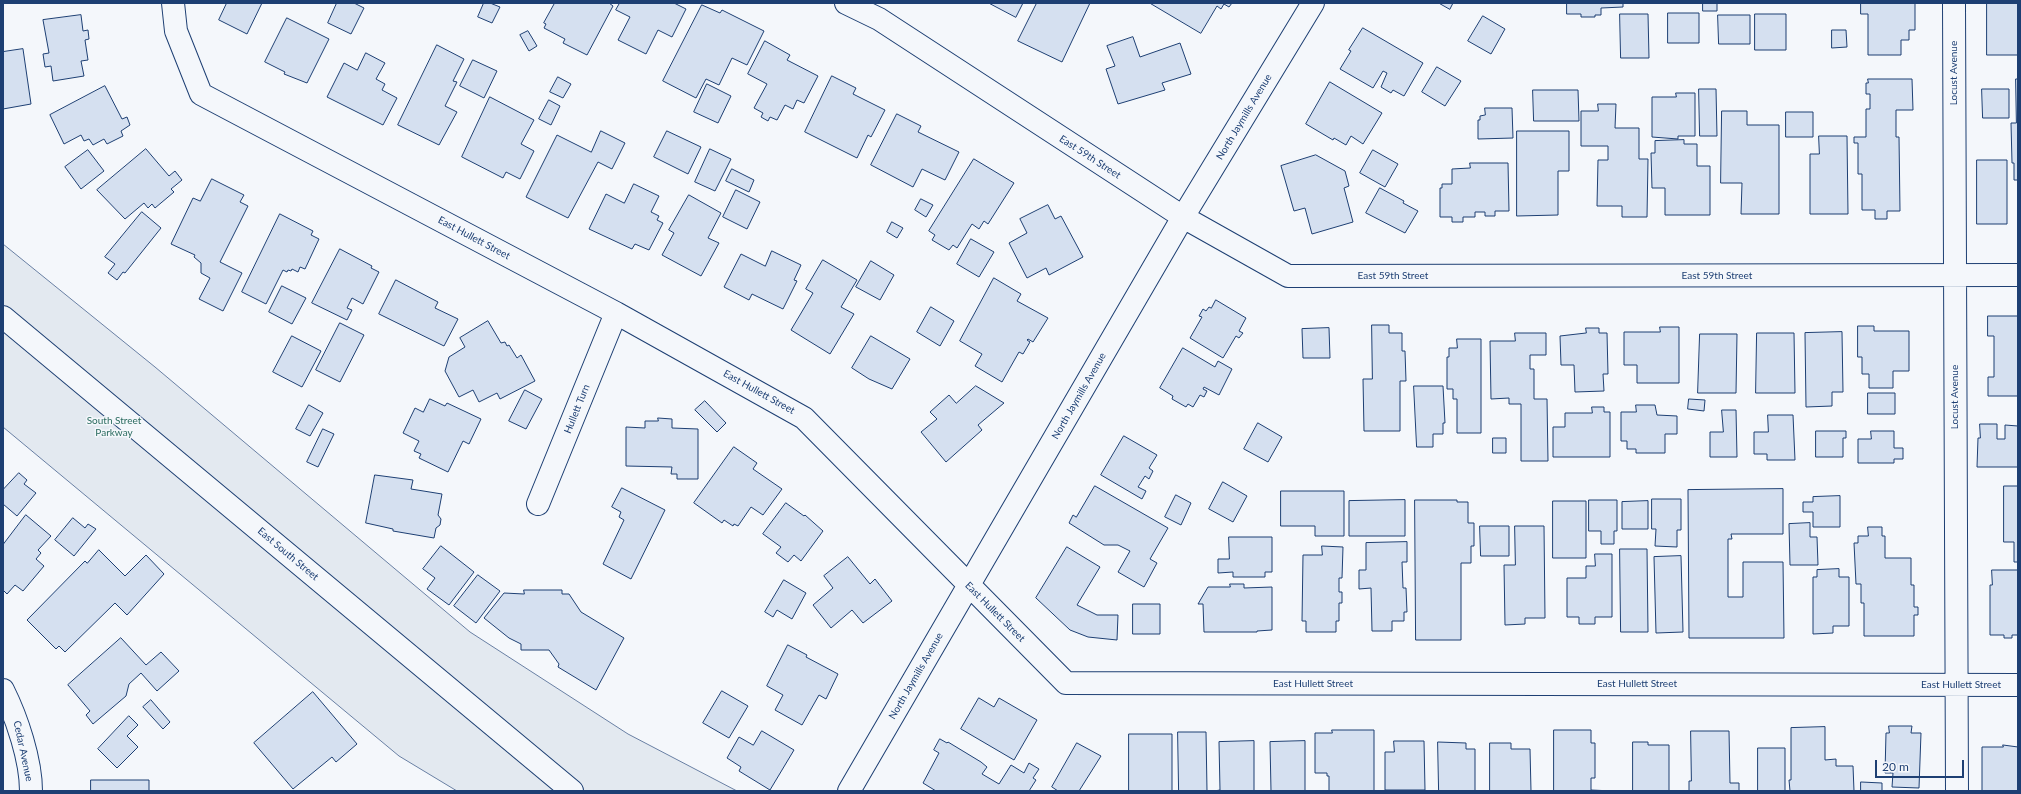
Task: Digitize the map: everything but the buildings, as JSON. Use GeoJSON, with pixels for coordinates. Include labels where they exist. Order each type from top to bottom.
{"type":"FeatureCollection","features":[{"type":"Feature","properties":{"kind":"street","name":"East Hullett Street"},"geometry":{"type":"LineString","coordinates":[[173,3],[176,31],[201,94],[616,313],[804,418],[968,586],[1066,683],[2018,685]]}},
{"type":"Feature","properties":{"kind":"street","name":"East 59th Street"},"geometry":{"type":"LineString","coordinates":[[846,3],[879,20],[1183,217],[1288,276],[2018,275]]}},
{"type":"Feature","properties":{"kind":"street","name":"North Jaymills Avenue"},"geometry":{"type":"LineString","coordinates":[[849,791],[1183,217],[1313,3]]}},
{"type":"Feature","properties":{"kind":"street","name":"Locust Avenue"},"geometry":{"type":"LineString","coordinates":[[1954,3],[1957,791]]}},
{"type":"Feature","properties":{"kind":"street","name":"Hullett Turn"},"geometry":{"type":"LineString","coordinates":[[538,504],[616,313]]}},
{"type":"Feature","properties":{"kind":"street","name":"East South Street"},"geometry":{"type":"LineString","coordinates":[[3,317],[572,791]]}},
{"type":"Feature","properties":{"kind":"street","name":"Cedar Avenue"},"geometry":{"type":"LineString","coordinates":[[3,690],[13,710],[24,746],[31,791]]}},
{"type":"Feature","properties":{"kind":"green space","name":"South Street Parkway"},"geometry":{"type":"Polygon","coordinates":[[[3,244],[155,367],[470,632],[628,734],[737,791],[457,791],[399,756],[3,427],[3,244]]]}}]}
